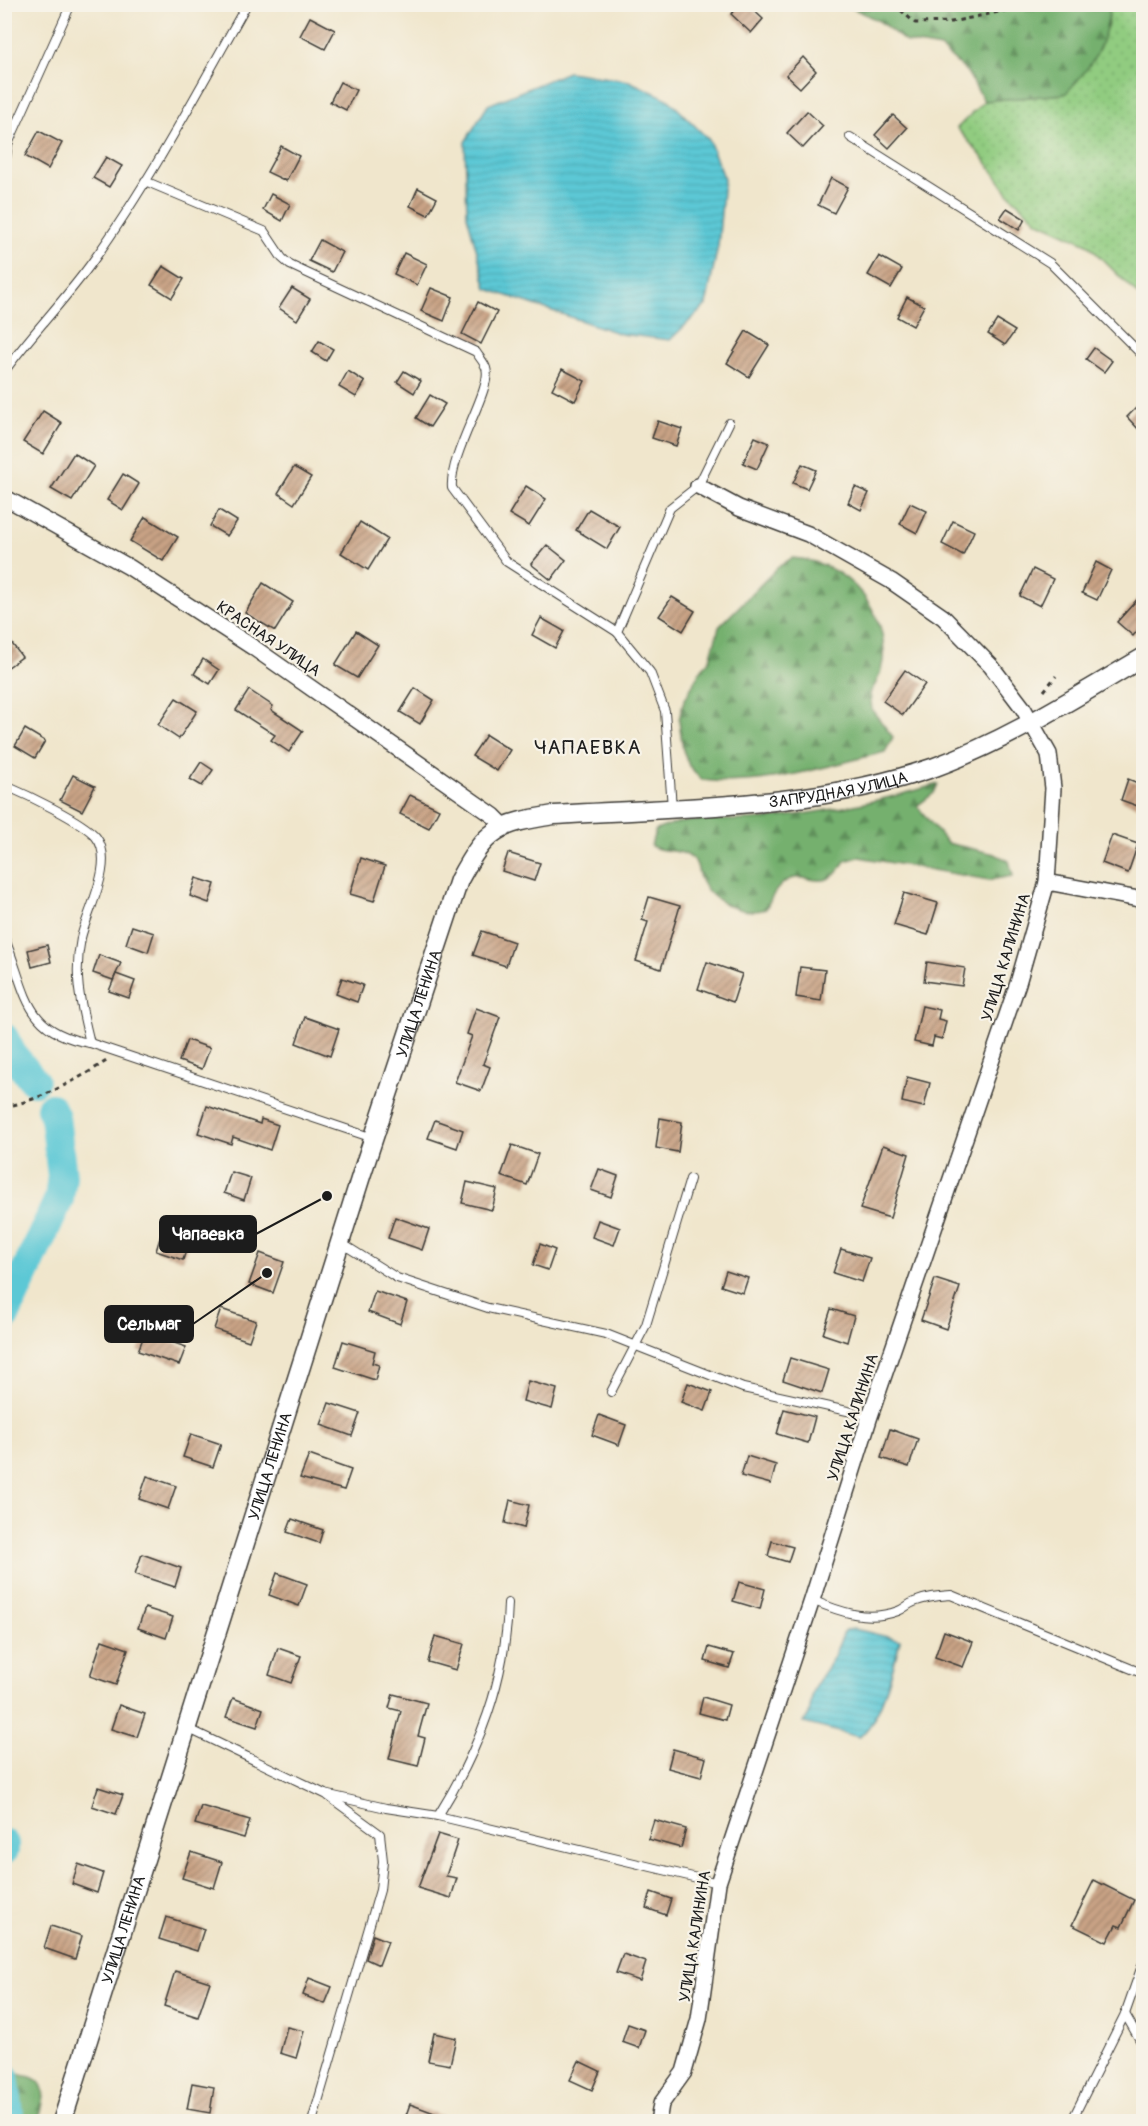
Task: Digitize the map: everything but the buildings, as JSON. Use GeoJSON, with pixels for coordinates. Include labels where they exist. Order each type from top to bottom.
{"type":"FeatureCollection","features":[{"type":"Feature","properties":{"kind":"street","name":"УЛИЦА КАЛИНИНА"},"geometry":{"type":"LineString","coordinates":[[657,2121],[661,2104],[684,2072],[699,2019],[718,1883],[870,1416],[1018,983],[1047,882],[1053,788],[1049,754],[1031,723],[997,673],[943,617],[891,581],[808,534],[739,508],[698,486]]}},
{"type":"Feature","properties":{"kind":"street","name":"КРАСНАЯ УЛИЦА"},"geometry":{"type":"LineString","coordinates":[[4,497],[129,567],[254,648],[503,825]]}},
{"type":"Feature","properties":{"kind":"street","name":"ЗАПРУДНАЯ УЛИЦА"},"geometry":{"type":"LineString","coordinates":[[503,825],[554,815],[812,796],[879,783],[936,766],[1031,723],[1143,657]]}},
{"type":"Feature","properties":{"kind":"street","name":"УЛИЦА ЛЕНИНА"},"geometry":{"type":"LineString","coordinates":[[62,2121],[340,1242],[459,880],[474,853],[488,835],[503,825]]}},
{"type":"Feature","properties":{"kind":"street"},"geometry":{"type":"LineString","coordinates":[[1047,882],[1143,900]]}},
{"type":"Feature","properties":{"kind":"lane"},"geometry":{"type":"LineString","coordinates":[[4,172],[8,144],[71,4]]}},
{"type":"Feature","properties":{"kind":"lane"},"geometry":{"type":"LineString","coordinates":[[4,372],[30,336],[92,262],[145,181],[247,4]]}},
{"type":"Feature","properties":{"kind":"lane"},"geometry":{"type":"LineString","coordinates":[[850,137],[1050,263],[1143,357]]}},
{"type":"Feature","properties":{"kind":"lane"},"geometry":{"type":"LineString","coordinates":[[145,181],[264,231],[282,258],[290,265],[476,352],[486,368],[486,382],[451,475],[452,488],[507,562],[617,632],[650,672],[665,711],[672,808]]}},
{"type":"Feature","properties":{"kind":"lane"},"geometry":{"type":"LineString","coordinates":[[4,187],[4,212]]}},
{"type":"Feature","properties":{"kind":"lane"},"geometry":{"type":"LineString","coordinates":[[617,632],[670,507],[698,486],[729,423]]}},
{"type":"Feature","properties":{"kind":"lane"},"geometry":{"type":"LineString","coordinates":[[4,785],[41,801],[96,836],[103,850],[103,870],[81,937],[76,977],[90,1042]]}},
{"type":"Feature","properties":{"kind":"lane"},"geometry":{"type":"LineString","coordinates":[[4,937],[30,1008],[46,1028],[69,1039],[90,1042],[374,1138]]}},
{"type":"Feature","properties":{"kind":"lane"},"geometry":{"type":"LineString","coordinates":[[611,1392],[646,1325],[690,1179]]}},
{"type":"Feature","properties":{"kind":"lane"},"geometry":{"type":"LineString","coordinates":[[340,1242],[397,1278],[488,1308],[606,1334],[743,1388],[870,1416]]}},
{"type":"Feature","properties":{"kind":"lane"},"geometry":{"type":"LineString","coordinates":[[812,1600],[838,1611],[873,1618],[900,1611],[913,1602],[930,1596],[951,1595],[1143,1674]]}},
{"type":"Feature","properties":{"kind":"lane"},"geometry":{"type":"LineString","coordinates":[[438,1816],[462,1778],[498,1686],[507,1635],[508,1603]]}},
{"type":"Feature","properties":{"kind":"lane"},"geometry":{"type":"LineString","coordinates":[[186,1727],[325,1794],[380,1834],[383,1861],[380,1890],[312,2121]]}},
{"type":"Feature","properties":{"kind":"lane"},"geometry":{"type":"LineString","coordinates":[[325,1794],[386,1808],[438,1816],[718,1883]]}},
{"type":"Feature","properties":{"kind":"lane"},"geometry":{"type":"LineString","coordinates":[[1071,2121],[1125,2014],[1143,1960]]}},
{"type":"Feature","properties":{"kind":"lane"},"geometry":{"type":"LineString","coordinates":[[1125,2014],[1143,2047]]}},
{"type":"Feature","properties":{"kind":"path"},"geometry":{"type":"LineString","coordinates":[[894,4],[915,23],[951,22],[1037,4]]}},
{"type":"Feature","properties":{"kind":"path"},"geometry":{"type":"LineString","coordinates":[[1044,690],[1056,676]]}},
{"type":"Feature","properties":{"kind":"path"},"geometry":{"type":"LineString","coordinates":[[4,1107],[79,1079],[119,1052]]}},
{"type":"Feature","properties":{"kind":"green space"},"geometry":{"type":"Polygon","coordinates":[[[846,5],[1110,5],[1105,32],[1096,54],[1083,74],[1065,94],[984,101],[967,72],[940,48],[906,42],[879,21],[846,5]]]}},
{"type":"Feature","properties":{"kind":"green space"},"geometry":{"type":"Polygon","coordinates":[[[1110,5],[1143,5],[1143,300],[1087,244],[1037,221],[1008,193],[984,159],[957,128],[984,101],[1065,94],[1108,25],[1110,5]]]}},
{"type":"Feature","properties":{"kind":"green space"},"geometry":{"type":"Polygon","coordinates":[[[792,558],[815,562],[837,572],[855,587],[870,605],[880,626],[884,648],[881,671],[870,693],[872,710],[893,737],[885,752],[817,769],[748,781],[702,780],[689,766],[683,750],[679,720],[683,703],[699,673],[710,659],[719,627],[778,567],[792,558]]]}},
{"type":"Feature","properties":{"kind":"green space"},"geometry":{"type":"Polygon","coordinates":[[[938,784],[934,793],[917,806],[947,843],[995,854],[1009,861],[1013,876],[989,880],[859,857],[845,861],[835,874],[826,880],[796,878],[786,881],[776,890],[766,909],[757,911],[737,909],[711,894],[700,878],[695,862],[689,856],[651,846],[655,831],[680,823],[763,819],[829,810],[938,784]]]}},
{"type":"Feature","properties":{"kind":"green space"},"geometry":{"type":"Polygon","coordinates":[[[5,2048],[14,2070],[35,2079],[42,2087],[44,2098],[38,2121],[5,2121],[5,2048]]]}},
{"type":"Feature","properties":{"kind":"water"},"geometry":{"type":"Polygon","coordinates":[[[568,72],[629,81],[668,99],[709,140],[724,179],[718,246],[706,305],[670,340],[621,334],[487,289],[467,215],[465,142],[488,105],[568,72]]]}},
{"type":"Feature","properties":{"kind":"water"},"geometry":{"type":"Polygon","coordinates":[[[855,1629],[900,1640],[880,1707],[867,1730],[859,1737],[804,1723],[809,1715],[813,1690],[833,1658],[845,1630],[855,1629]]]}},
{"type":"Feature","properties":{"kind":"waterway"},"geometry":{"type":"LineString","coordinates":[[4,1038],[12,1054],[34,1081]]}},
{"type":"Feature","properties":{"kind":"waterway"},"geometry":{"type":"LineString","coordinates":[[4,1318],[59,1199],[62,1176],[55,1117],[51,1108]]}},
{"type":"Feature","properties":{"kind":"waterway"},"geometry":{"type":"LineString","coordinates":[[4,1844],[4,1850]]}},
{"type":"Feature","properties":{"kind":"waterway"},"geometry":{"type":"LineString","coordinates":[[4,2077],[10,2122]]}},
{"type":"Feature","properties":{"kind":"place","name":"Чапаевка"},"geometry":{"type":"Point","coordinates":[327,1196]}},
{"type":"Feature","properties":{"kind":"place","name":"Сельмаг"},"geometry":{"type":"Point","coordinates":[267,1273]}},
{"type":"Feature","properties":{"kind":"district","name":"ЧАПАЕВКА"},"geometry":{"type":"Point","coordinates":[588,747]}}]}
